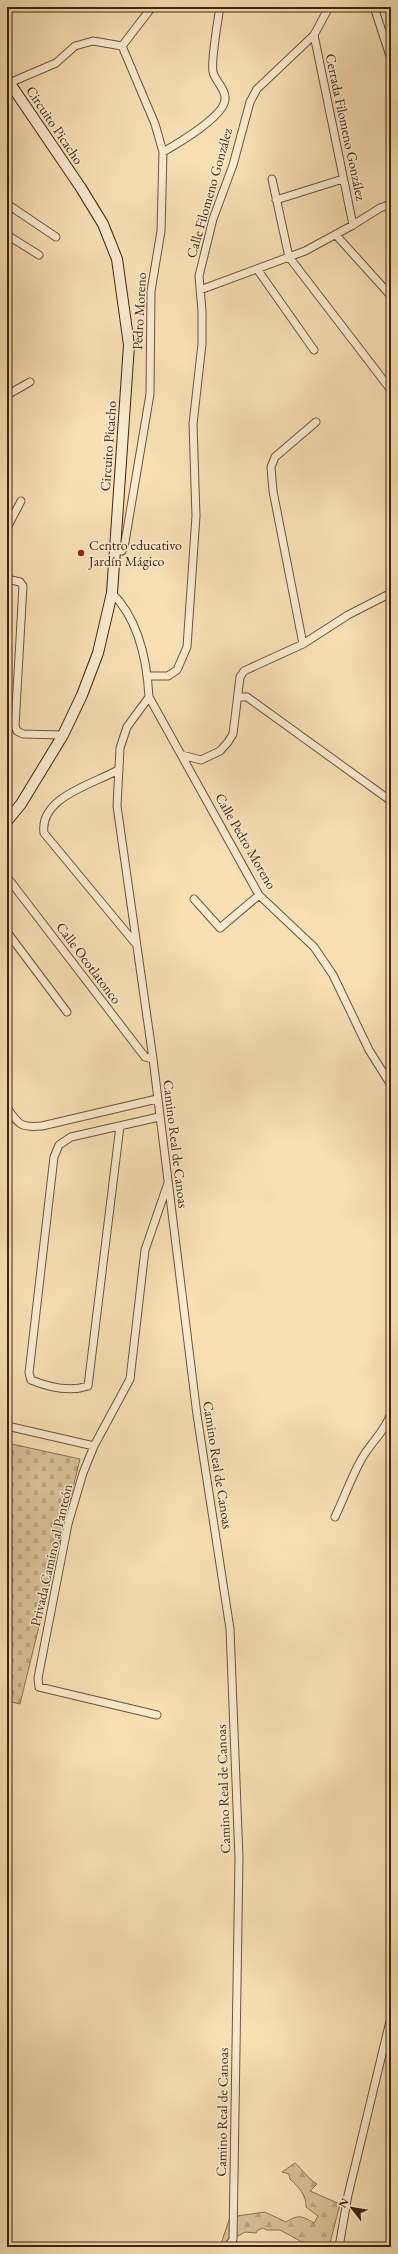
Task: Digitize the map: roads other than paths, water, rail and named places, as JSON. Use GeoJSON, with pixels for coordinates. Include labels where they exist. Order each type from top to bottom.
{"type":"FeatureCollection","features":[{"type":"Feature","properties":{"kind":"main road","name":"Circuito Picacho"},"geometry":{"type":"LineString","coordinates":[[7,821],[21,804],[63,735],[91,673],[98,653],[112,593],[129,345],[117,259],[103,224],[81,188],[8,82]]}},
{"type":"Feature","properties":{"kind":"street"},"geometry":{"type":"LineString","coordinates":[[8,82],[56,63],[75,46],[93,41],[122,46],[152,7]]}},
{"type":"Feature","properties":{"kind":"street"},"geometry":{"type":"LineString","coordinates":[[163,152],[197,132],[221,110],[225,101],[225,95],[213,72],[220,7]]}},
{"type":"Feature","properties":{"kind":"street","name":"Calle Filomeno González"},"geometry":{"type":"LineString","coordinates":[[148,676],[168,676],[177,670],[187,647],[196,516],[192,424],[202,344],[202,311],[199,276],[213,219],[234,165],[250,102],[257,89],[314,35],[329,7]]}},
{"type":"Feature","properties":{"kind":"street"},"geometry":{"type":"LineString","coordinates":[[374,7],[391,59]]}},
{"type":"Feature","properties":{"kind":"street"},"geometry":{"type":"LineString","coordinates":[[383,35],[391,32]]}},
{"type":"Feature","properties":{"kind":"street","name":"Cerrada Filomeno González"},"geometry":{"type":"LineString","coordinates":[[314,35],[353,225]]}},
{"type":"Feature","properties":{"kind":"street","name":"Pedro Moreno"},"geometry":{"type":"LineString","coordinates":[[114,551],[122,551],[125,542],[150,394],[151,291],[161,230],[163,152],[156,124],[122,46]]}},
{"type":"Feature","properties":{"kind":"street"},"geometry":{"type":"LineString","coordinates":[[276,200],[343,178]]}},
{"type":"Feature","properties":{"kind":"street"},"geometry":{"type":"LineString","coordinates":[[272,179],[289,257],[391,390]]}},
{"type":"Feature","properties":{"kind":"street"},"geometry":{"type":"LineString","coordinates":[[7,204],[56,237]]}},
{"type":"Feature","properties":{"kind":"street"},"geometry":{"type":"LineString","coordinates":[[200,290],[289,257],[336,235],[380,208],[391,204]]}},
{"type":"Feature","properties":{"kind":"street"},"geometry":{"type":"LineString","coordinates":[[7,235],[39,254]]}},
{"type":"Feature","properties":{"kind":"street"},"geometry":{"type":"LineString","coordinates":[[336,235],[391,296]]}},
{"type":"Feature","properties":{"kind":"street"},"geometry":{"type":"LineString","coordinates":[[257,269],[314,350]]}},
{"type":"Feature","properties":{"kind":"street"},"geometry":{"type":"LineString","coordinates":[[7,395],[30,382]]}},
{"type":"Feature","properties":{"kind":"street"},"geometry":{"type":"LineString","coordinates":[[304,644],[273,491],[271,467],[275,457],[316,422]]}},
{"type":"Feature","properties":{"kind":"street"},"geometry":{"type":"LineString","coordinates":[[7,528],[21,501]]}},
{"type":"Feature","properties":{"kind":"street"},"geometry":{"type":"LineString","coordinates":[[7,579],[20,582],[23,586],[15,726],[17,731],[23,734],[63,735]]}},
{"type":"Feature","properties":{"kind":"street","name":"Calle Pedro Moreno"},"geometry":{"type":"LineString","coordinates":[[112,593],[124,606],[134,623],[148,676],[149,697],[259,895],[314,946],[326,963],[348,1003],[375,1060],[391,1085]]}},
{"type":"Feature","properties":{"kind":"street"},"geometry":{"type":"LineString","coordinates":[[182,755],[201,760],[220,751],[233,734],[239,697],[240,677],[244,671],[304,644],[348,615],[391,593]]}},
{"type":"Feature","properties":{"kind":"street","name":"Camino Real de Canoas"},"geometry":{"type":"LineString","coordinates":[[149,697],[127,727],[120,748],[117,806],[153,1059],[197,1415],[230,1629],[239,1858],[233,2239],[228,2247]]}},
{"type":"Feature","properties":{"kind":"street"},"geometry":{"type":"LineString","coordinates":[[239,697],[247,697],[391,801]]}},
{"type":"Feature","properties":{"kind":"street"},"geometry":{"type":"LineString","coordinates":[[118,770],[74,790],[48,812],[43,823],[44,833],[136,944]]}},
{"type":"Feature","properties":{"kind":"street","name":"Calle Ocotlatonco"},"geometry":{"type":"LineString","coordinates":[[7,877],[145,1057],[153,1059]]}},
{"type":"Feature","properties":{"kind":"street"},"geometry":{"type":"LineString","coordinates":[[194,899],[220,928],[259,895]]}},
{"type":"Feature","properties":{"kind":"street"},"geometry":{"type":"LineString","coordinates":[[7,932],[67,1012]]}},
{"type":"Feature","properties":{"kind":"street"},"geometry":{"type":"LineString","coordinates":[[7,1108],[18,1124],[27,1127],[42,1126],[157,1099]]}},
{"type":"Feature","properties":{"kind":"street"},"geometry":{"type":"LineString","coordinates":[[120,1126],[88,1386],[76,1390],[40,1383],[31,1380],[29,1373],[54,1157],[59,1145],[71,1137],[159,1117]]}},
{"type":"Feature","properties":{"kind":"street","name":"Privada Camino al Panteón"},"geometry":{"type":"LineString","coordinates":[[157,1715],[39,1687],[39,1671],[68,1524],[83,1473],[94,1446],[130,1379],[145,1250],[168,1181]]}},
{"type":"Feature","properties":{"kind":"street"},"geometry":{"type":"LineString","coordinates":[[335,1517],[360,1461],[371,1444],[382,1433],[391,1413]]}},
{"type":"Feature","properties":{"kind":"street"},"geometry":{"type":"LineString","coordinates":[[7,1426],[94,1446]]}},
{"type":"Feature","properties":{"kind":"street"},"geometry":{"type":"LineString","coordinates":[[339,2247],[348,2196],[391,2017]]}},
{"type":"Feature","properties":{"kind":"place","name":"Centro educativo Jardín Mágico"},"geometry":{"type":"Point","coordinates":[81,553]}}]}
